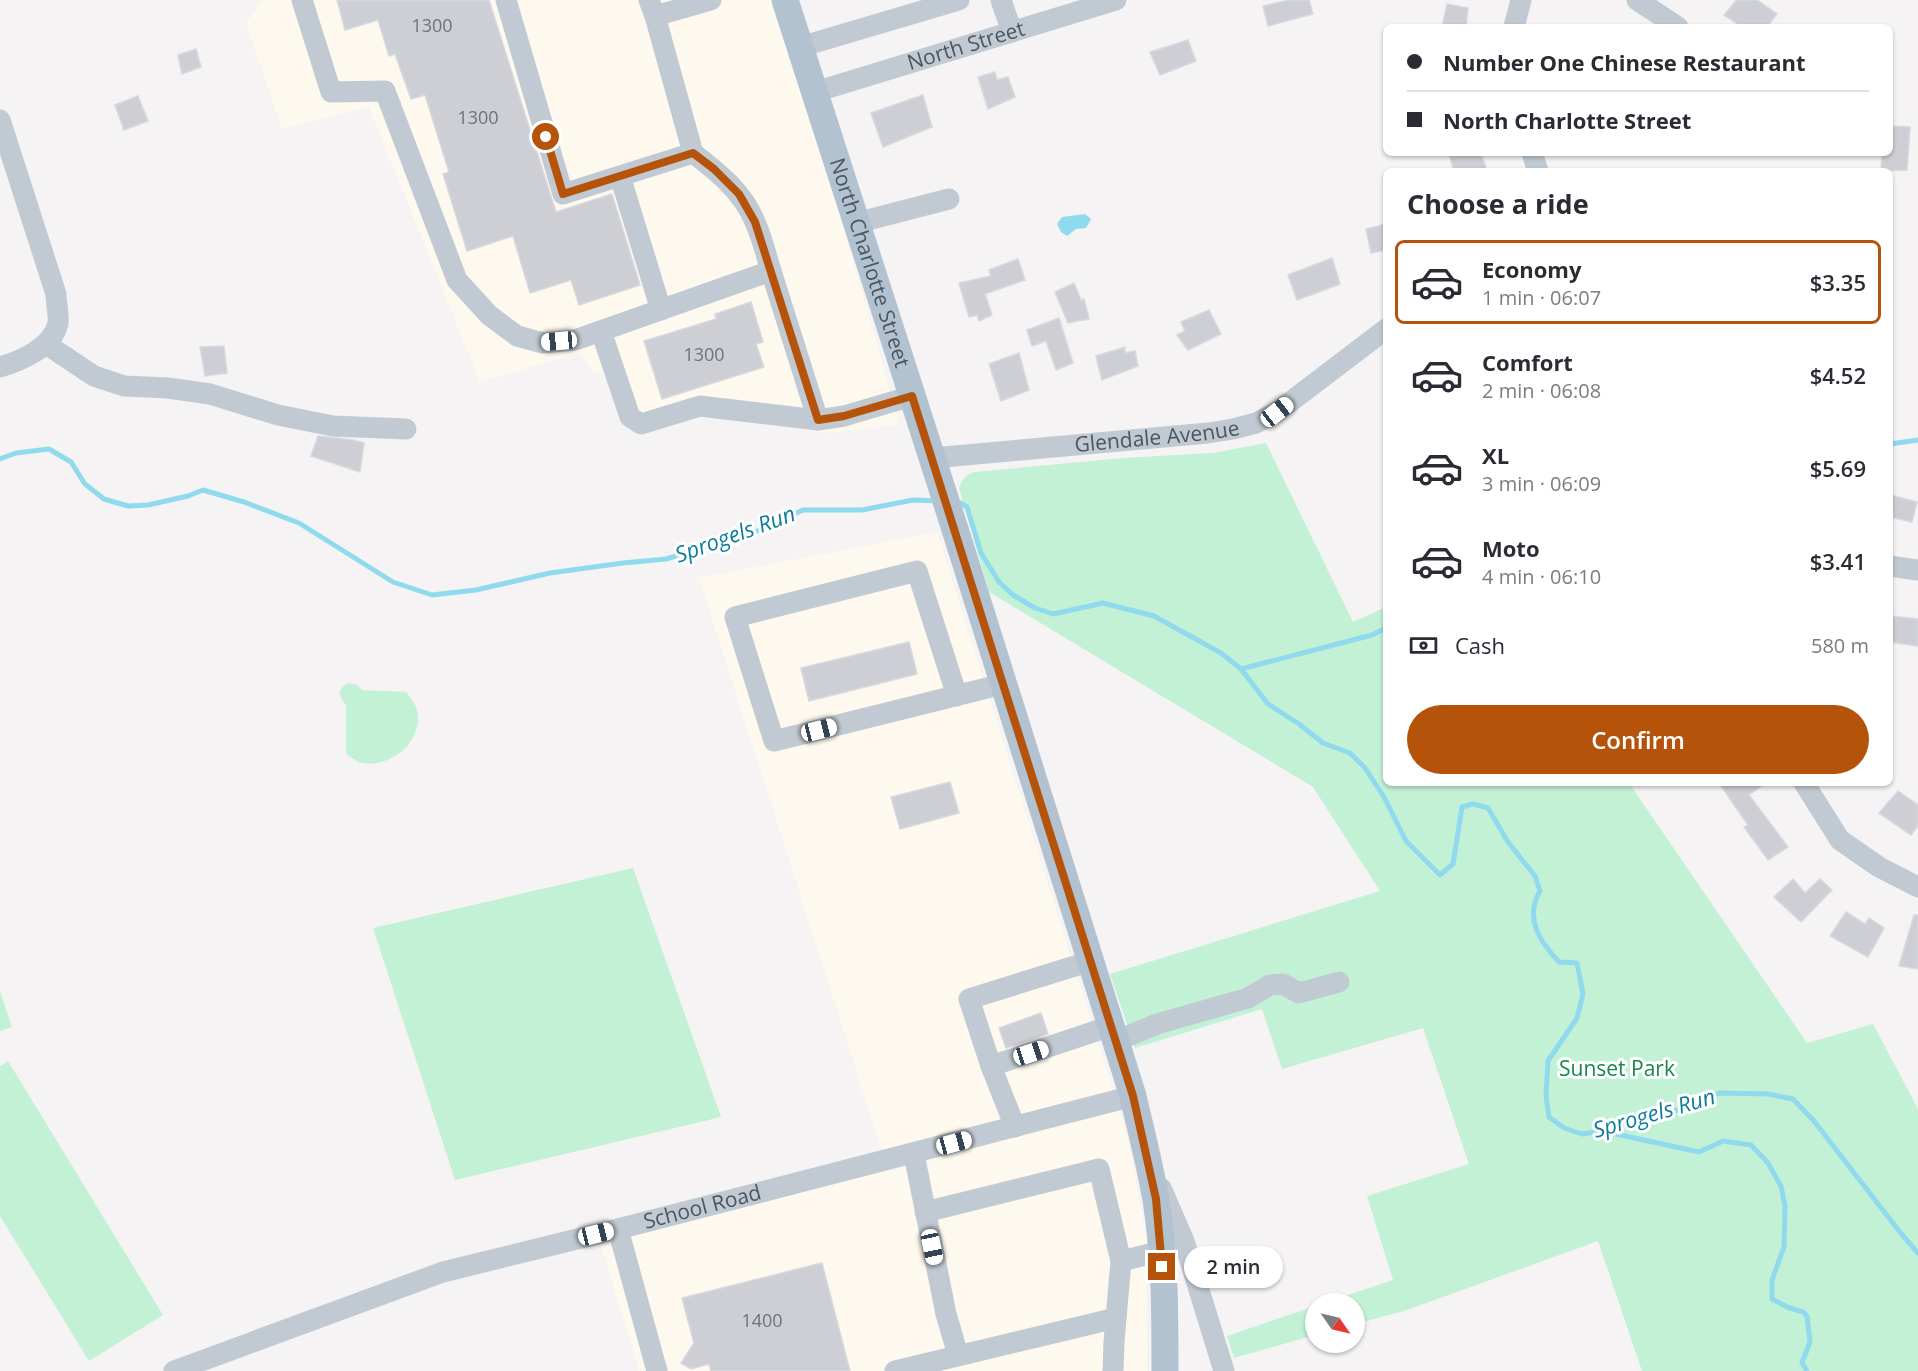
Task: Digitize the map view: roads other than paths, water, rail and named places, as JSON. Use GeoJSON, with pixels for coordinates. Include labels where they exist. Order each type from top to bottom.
{"type":"FeatureCollection","features":[{"type":"Feature","properties":{"kind":"main road","name":"North Charlotte Street"},"geometry":{"type":"LineString","coordinates":[[785,0],[942,487],[1133,1096],[1156,1199],[1162,1251],[1165,1371]]}},
{"type":"Feature","properties":{"kind":"street"},"geometry":{"type":"LineString","coordinates":[[302,0],[331,92],[385,91],[457,280],[489,315],[517,336],[543,343],[574,340],[771,271]]}},
{"type":"Feature","properties":{"kind":"street"},"geometry":{"type":"LineString","coordinates":[[506,0],[563,194],[693,153]]}},
{"type":"Feature","properties":{"kind":"street"},"geometry":{"type":"LineString","coordinates":[[711,0],[652,8],[693,153],[714,169],[739,194],[755,222],[818,420]]}},
{"type":"Feature","properties":{"kind":"street"},"geometry":{"type":"LineString","coordinates":[[800,47],[958,0]]}},
{"type":"Feature","properties":{"kind":"street"},"geometry":{"type":"LineString","coordinates":[[1001,0],[1012,32]]}},
{"type":"Feature","properties":{"kind":"street","name":"North Street"},"geometry":{"type":"LineString","coordinates":[[815,92],[1012,32],[1086,5],[1116,0]]}},
{"type":"Feature","properties":{"kind":"street"},"geometry":{"type":"LineString","coordinates":[[1515,24],[1521,0]]}},
{"type":"Feature","properties":{"kind":"street"},"geometry":{"type":"LineString","coordinates":[[1637,0],[1673,24]]}},
{"type":"Feature","properties":{"kind":"street"},"geometry":{"type":"LineString","coordinates":[[0,120],[56,294],[58,323],[46,344],[16,362],[0,367]]}},
{"type":"Feature","properties":{"kind":"street"},"geometry":{"type":"LineString","coordinates":[[620,176],[661,310]]}},
{"type":"Feature","properties":{"kind":"street"},"geometry":{"type":"LineString","coordinates":[[856,223],[950,199]]}},
{"type":"Feature","properties":{"kind":"street"},"geometry":{"type":"LineString","coordinates":[[607,329],[630,417],[641,424],[700,406],[818,420],[844,416],[912,396]]}},
{"type":"Feature","properties":{"kind":"street","name":"Glendale Avenue"},"geometry":{"type":"LineString","coordinates":[[932,458],[1208,433],[1256,423],[1277,412],[1383,331]]}},
{"type":"Feature","properties":{"kind":"street"},"geometry":{"type":"LineString","coordinates":[[46,344],[94,376],[124,386],[168,388],[210,394],[278,415],[333,426],[406,429]]}},
{"type":"Feature","properties":{"kind":"street"},"geometry":{"type":"LineString","coordinates":[[1893,566],[1918,570]]}},
{"type":"Feature","properties":{"kind":"street"},"geometry":{"type":"LineString","coordinates":[[957,696],[917,571],[735,618],[774,741],[957,696],[1003,684]]}},
{"type":"Feature","properties":{"kind":"street"},"geometry":{"type":"LineString","coordinates":[[1806,786],[1840,840],[1879,867],[1918,887]]}},
{"type":"Feature","properties":{"kind":"street"},"geometry":{"type":"LineString","coordinates":[[1015,1127],[990,1066],[969,999],[1091,961]]}},
{"type":"Feature","properties":{"kind":"street"},"geometry":{"type":"LineString","coordinates":[[990,1066],[1157,1024],[1248,998],[1270,985],[1283,984],[1299,993],[1339,982]]}},
{"type":"Feature","properties":{"kind":"street","name":"School Road"},"geometry":{"type":"LineString","coordinates":[[174,1371],[198,1366],[443,1272],[914,1154],[1133,1096]]}},
{"type":"Feature","properties":{"kind":"street"},"geometry":{"type":"LineString","coordinates":[[914,1154],[946,1314],[958,1355]]}},
{"type":"Feature","properties":{"kind":"street"},"geometry":{"type":"LineString","coordinates":[[1148,1157],[1184,1241],[1224,1371]]}},
{"type":"Feature","properties":{"kind":"street"},"geometry":{"type":"LineString","coordinates":[[925,1212],[1099,1169],[1121,1261],[1113,1371]]}},
{"type":"Feature","properties":{"kind":"street"},"geometry":{"type":"LineString","coordinates":[[618,1229],[657,1371]]}},
{"type":"Feature","properties":{"kind":"street"},"geometry":{"type":"LineString","coordinates":[[1121,1261],[1162,1251]]}},
{"type":"Feature","properties":{"kind":"street"},"geometry":{"type":"LineString","coordinates":[[895,1371],[1116,1318]]}},
{"type":"Feature","properties":{"kind":"water"},"geometry":{"type":"Polygon","coordinates":[[[1085,214],[1091,219],[1086,228],[1076,229],[1067,236],[1061,232],[1057,224],[1062,217],[1085,214]]]}},
{"type":"Feature","properties":{"kind":"waterway"},"geometry":{"type":"LineString","coordinates":[[1893,444],[1918,440]]}},
{"type":"Feature","properties":{"kind":"waterway","name":"Sprogels Run"},"geometry":{"type":"LineString","coordinates":[[0,459],[16,453],[49,449],[71,462],[85,484],[104,499],[128,506],[148,505],[188,496],[203,490],[244,502],[299,523],[393,582],[432,595],[476,590],[550,573],[666,559],[755,532],[803,510],[862,510],[913,500],[939,501]]}},
{"type":"Feature","properties":{"kind":"waterway","name":"Sprogels Run"},"geometry":{"type":"LineString","coordinates":[[957,501],[967,507],[981,553],[999,582],[1013,595],[1035,608],[1053,614],[1103,603],[1154,616],[1221,653],[1241,669],[1268,704],[1323,743],[1350,753],[1365,768],[1384,797],[1406,841],[1440,875],[1453,864],[1462,807],[1473,804],[1488,808],[1508,842],[1535,876],[1540,891],[1535,901],[1534,920],[1540,938],[1559,962],[1577,963],[1583,994],[1577,1018],[1548,1061],[1546,1096],[1549,1117],[1564,1128],[1582,1134],[1602,1131],[1652,1112],[1682,1110],[1695,1101],[1720,1093],[1768,1094],[1793,1099],[1814,1121],[1918,1253]]}},
{"type":"Feature","properties":{"kind":"waterway"},"geometry":{"type":"LineString","coordinates":[[1241,669],[1372,635],[1383,630]]}},
{"type":"Feature","properties":{"kind":"waterway"},"geometry":{"type":"LineString","coordinates":[[1602,1131],[1699,1152],[1723,1141],[1751,1145],[1768,1163],[1781,1186],[1785,1206],[1784,1247],[1772,1280],[1772,1299],[1803,1312],[1807,1316],[1810,1342],[1802,1363],[1807,1371]]}},
{"type":"Feature","properties":{"kind":"park label","name":"Sunset Park"},"geometry":{"type":"Point","coordinates":[1617,1069]}}]}
